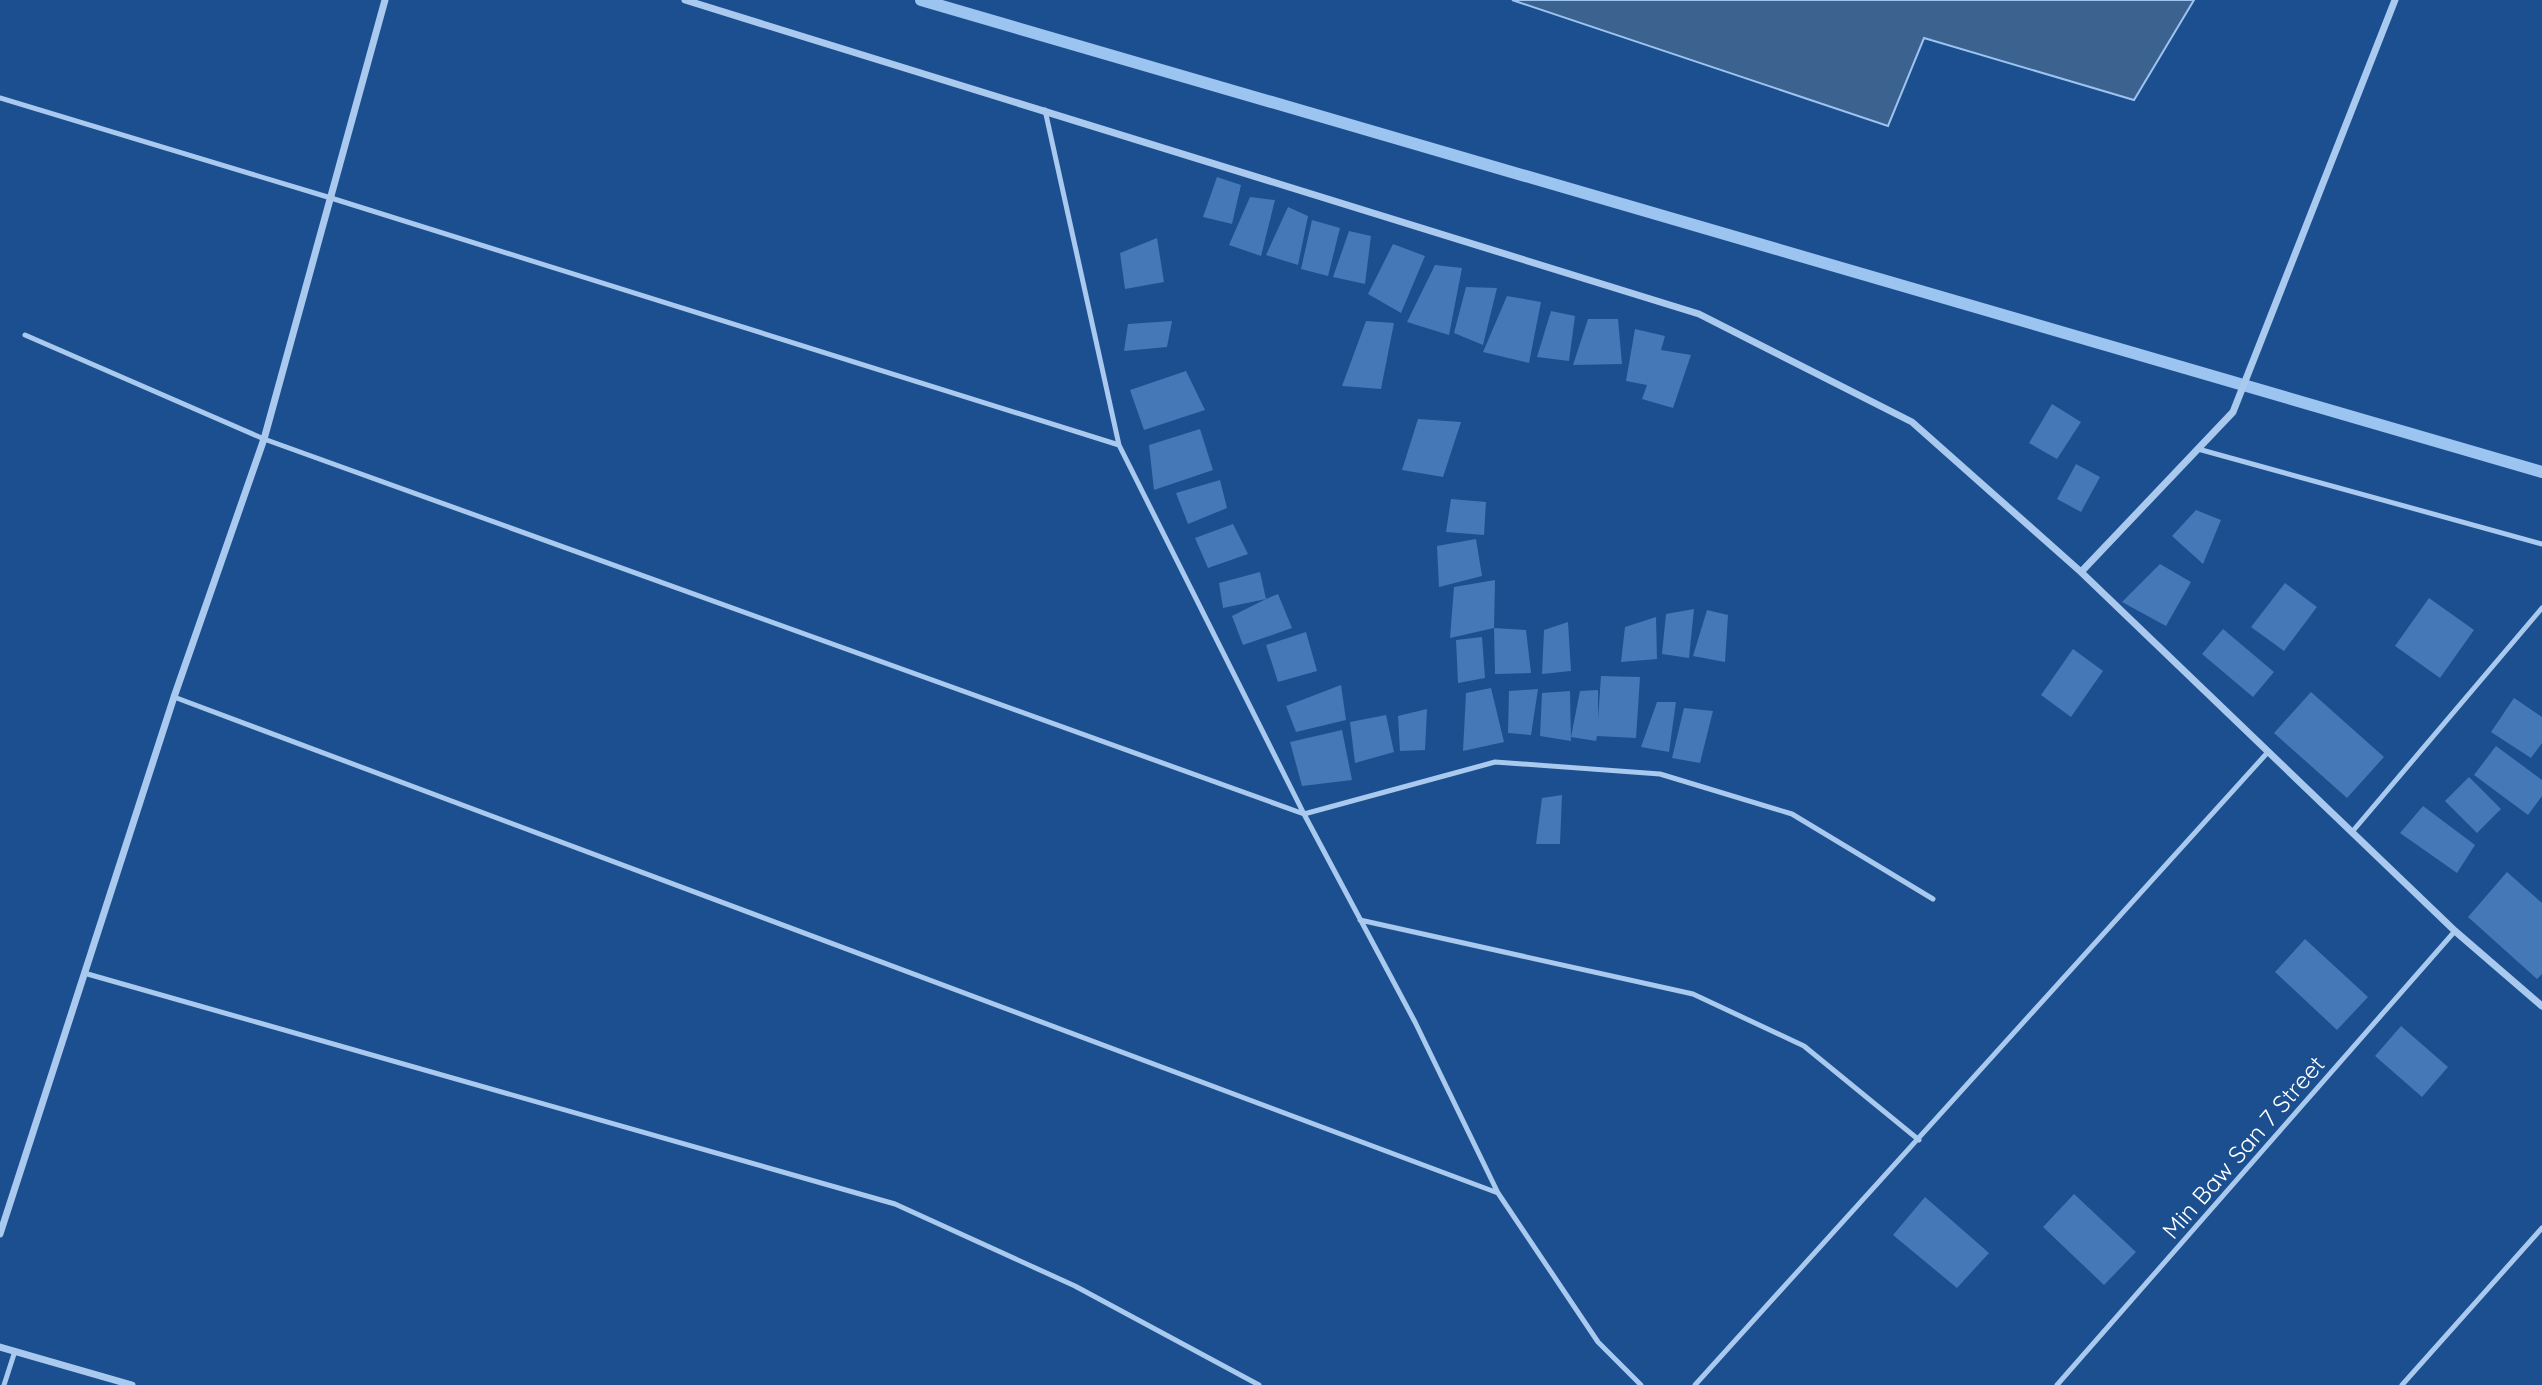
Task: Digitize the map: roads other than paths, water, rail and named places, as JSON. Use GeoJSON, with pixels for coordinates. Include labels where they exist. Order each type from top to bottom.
{"type":"FeatureCollection","features":[{"type":"Feature","properties":{"kind":"street"},"geometry":{"type":"LineString","coordinates":[[0,1234],[174,697],[264,439],[385,0]]}},
{"type":"Feature","properties":{"kind":"street"},"geometry":{"type":"LineString","coordinates":[[685,0],[1699,314],[1912,422],[2081,572],[2455,931],[2541,1003]]}},
{"type":"Feature","properties":{"kind":"street"},"geometry":{"type":"LineString","coordinates":[[2081,572],[2233,412],[2395,0]]}},
{"type":"Feature","properties":{"kind":"street"},"geometry":{"type":"LineString","coordinates":[[0,1347],[132,1385]]}},
{"type":"Feature","properties":{"kind":"lane"},"geometry":{"type":"LineString","coordinates":[[0,98],[331,198],[1119,445]]}},
{"type":"Feature","properties":{"kind":"lane"},"geometry":{"type":"LineString","coordinates":[[1045,110],[1119,445],[1304,814],[1415,1022],[1498,1193],[1598,1342],[1641,1385]]}},
{"type":"Feature","properties":{"kind":"lane"},"geometry":{"type":"LineString","coordinates":[[25,335],[264,439],[1304,814],[1495,762],[1660,774],[1791,814],[1933,899]]}},
{"type":"Feature","properties":{"kind":"lane"},"geometry":{"type":"LineString","coordinates":[[2198,449],[2542,544]]}},
{"type":"Feature","properties":{"kind":"lane"},"geometry":{"type":"LineString","coordinates":[[2352,832],[2542,608]]}},
{"type":"Feature","properties":{"kind":"lane"},"geometry":{"type":"LineString","coordinates":[[174,697],[1498,1193]]}},
{"type":"Feature","properties":{"kind":"lane"},"geometry":{"type":"LineString","coordinates":[[1695,1385],[2268,752]]}},
{"type":"Feature","properties":{"kind":"lane"},"geometry":{"type":"LineString","coordinates":[[1360,920],[1693,994],[1804,1046],[1919,1140]]}},
{"type":"Feature","properties":{"kind":"lane","name":"Min Baw San 7 Street"},"geometry":{"type":"LineString","coordinates":[[2057,1385],[2455,931]]}},
{"type":"Feature","properties":{"kind":"lane"},"geometry":{"type":"LineString","coordinates":[[84,973],[895,1204],[1075,1286],[1259,1385]]}},
{"type":"Feature","properties":{"kind":"lane"},"geometry":{"type":"LineString","coordinates":[[2402,1385],[2542,1228]]}},
{"type":"Feature","properties":{"kind":"lane"},"geometry":{"type":"LineString","coordinates":[[4,1385],[15,1351]]}},
{"type":"Feature","properties":{"kind":"water"},"geometry":{"type":"Polygon","coordinates":[[[1512,0],[2194,0],[2134,100],[1924,38],[1888,126],[1512,0]]]}},
{"type":"Feature","properties":{"kind":"waterway"},"geometry":{"type":"LineString","coordinates":[[921,0],[2542,472]]}}]}
